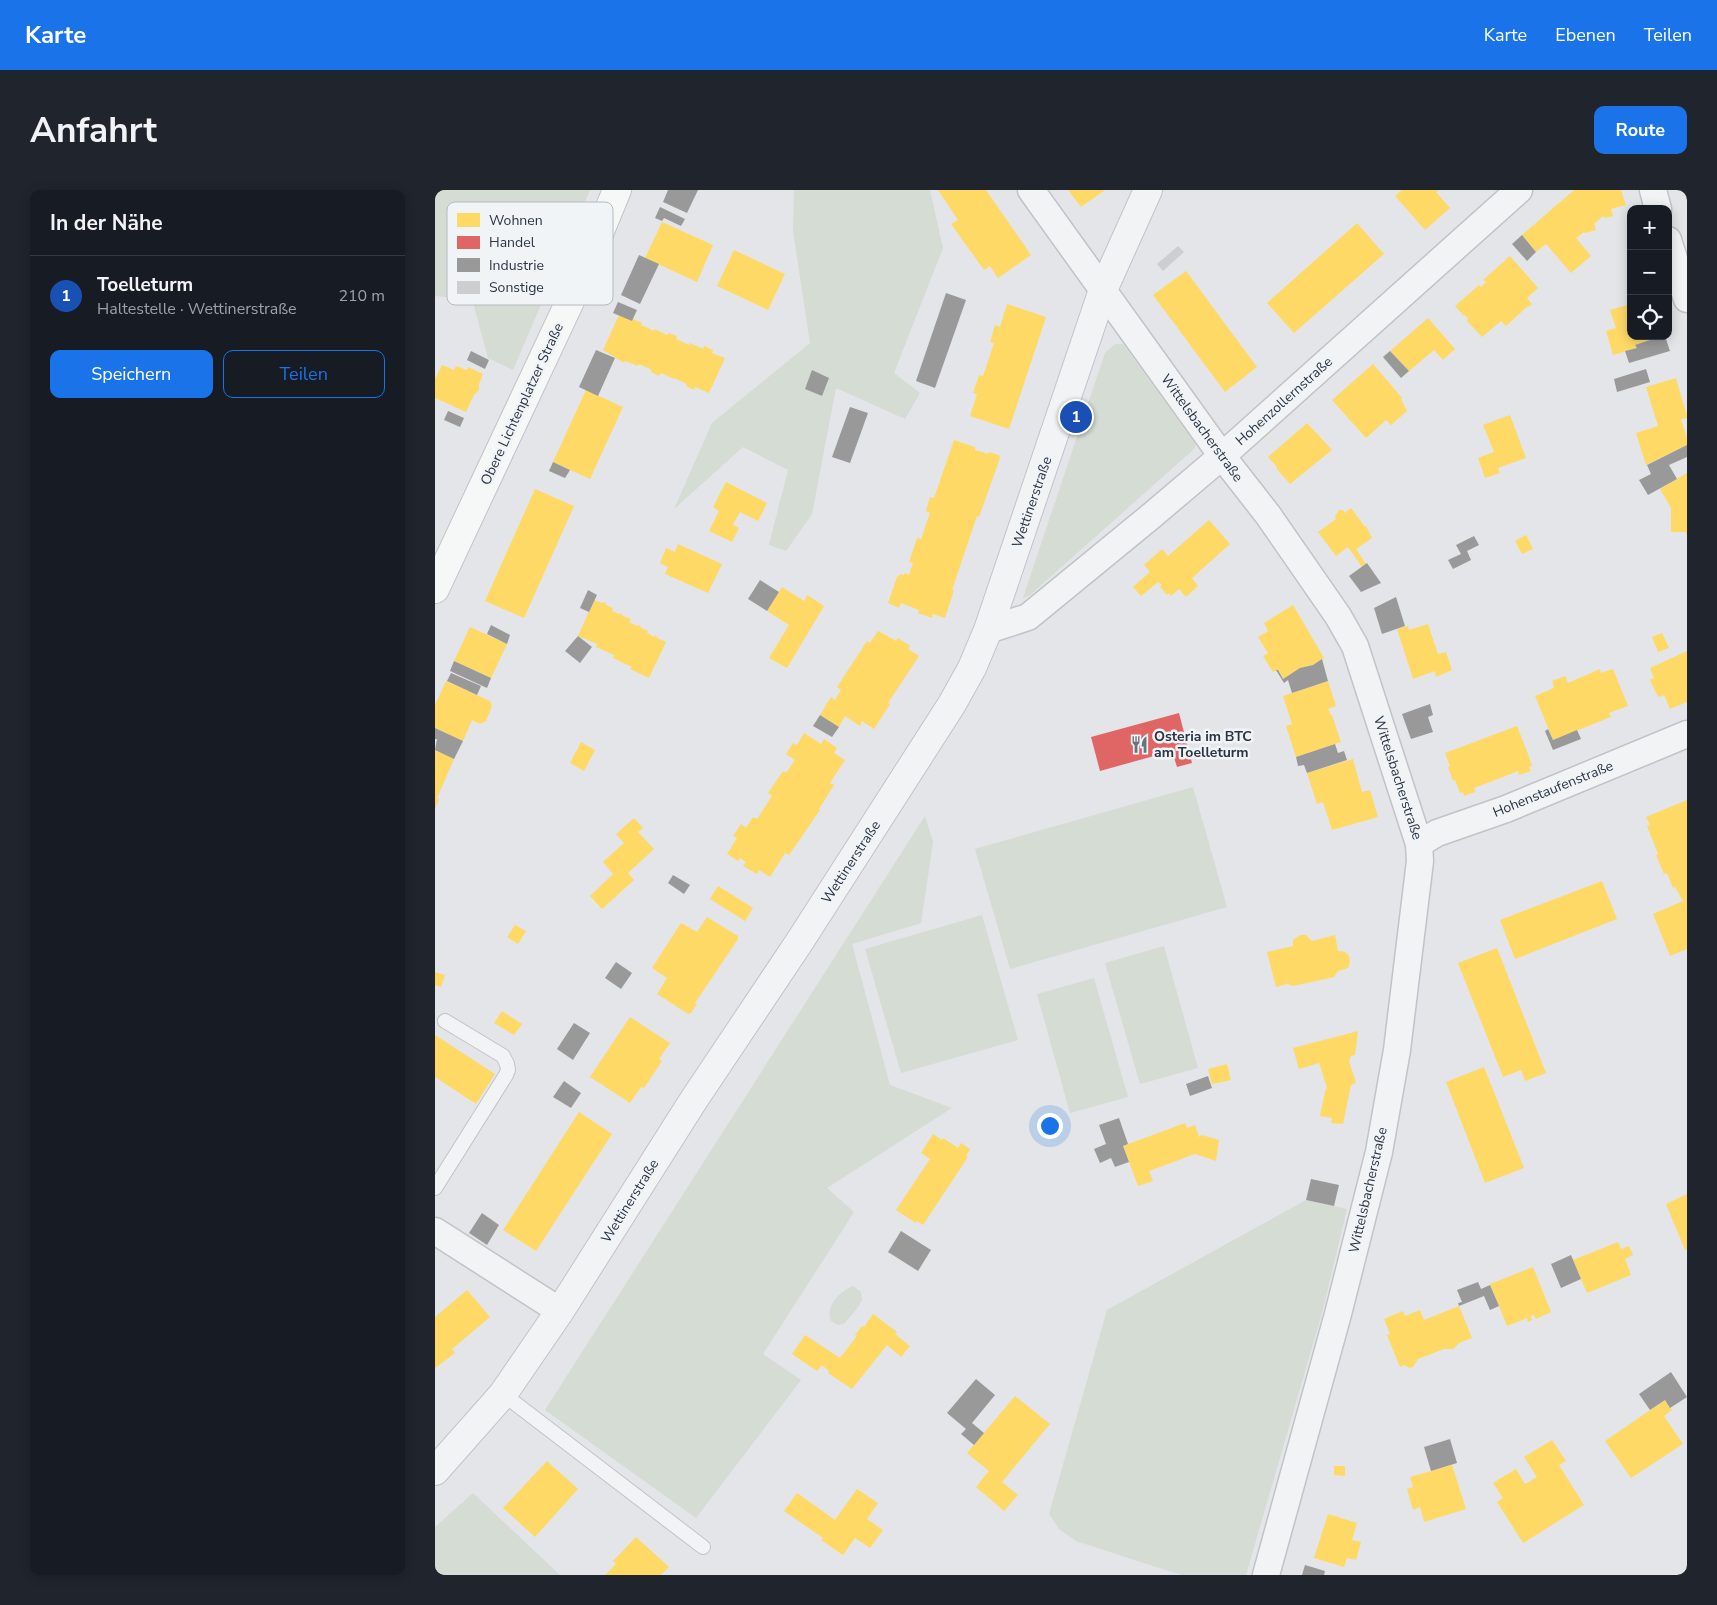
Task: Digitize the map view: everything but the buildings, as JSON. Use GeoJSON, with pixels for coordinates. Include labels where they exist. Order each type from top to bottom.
{"type":"FeatureCollection","features":[{"type":"Feature","properties":{"kind":"main road","name":"Obere Lichtenplatzer Straße"},"geometry":{"type":"LineString","coordinates":[[612,202],[617,190]]}},
{"type":"Feature","properties":{"kind":"main road","name":"Obere Lichtenplatzer Straße"},"geometry":{"type":"LineString","coordinates":[[435,589],[568,305]]}},
{"type":"Feature","properties":{"kind":"street","name":"Wittelsbacherstraße"},"geometry":{"type":"LineString","coordinates":[[1031,190],[1222,456],[1268,515],[1338,616],[1355,646],[1419,844],[1420,861],[1398,1041],[1379,1152],[1338,1314],[1267,1575]]}},
{"type":"Feature","properties":{"kind":"street","name":"Wettinerstraße"},"geometry":{"type":"LineString","coordinates":[[435,1471],[503,1394],[560,1311],[693,1101],[952,704],[972,668],[988,630],[1103,290],[1148,190]]}},
{"type":"Feature","properties":{"kind":"street","name":"Hohenzollernstraße"},"geometry":{"type":"LineString","coordinates":[[988,630],[1028,617],[1222,456],[1519,190]]}},
{"type":"Feature","properties":{"kind":"street"},"geometry":{"type":"LineString","coordinates":[[1653,190],[1658,205]]}},
{"type":"Feature","properties":{"kind":"street"},"geometry":{"type":"LineString","coordinates":[[1671,250],[1687,299]]}},
{"type":"Feature","properties":{"kind":"street","name":"Hohenstaufenstraße"},"geometry":{"type":"LineString","coordinates":[[1419,844],[1437,833],[1506,809],[1687,734]]}},
{"type":"Feature","properties":{"kind":"street"},"geometry":{"type":"LineString","coordinates":[[435,1231],[560,1311]]}},
{"type":"Feature","properties":{"kind":"lane"},"geometry":{"type":"LineString","coordinates":[[435,1188],[508,1070],[503,1056],[445,1021]]}},
{"type":"Feature","properties":{"kind":"lane"},"geometry":{"type":"LineString","coordinates":[[503,1394],[703,1548]]}},
{"type":"Feature","properties":{"kind":"shaded area"},"geometry":{"type":"Polygon","coordinates":[[[435,190],[590,190],[585,202],[447,202],[447,297],[435,296],[435,190]]]}},
{"type":"Feature","properties":{"kind":"shaded area"},"geometry":{"type":"Polygon","coordinates":[[[794,190],[930,190],[943,248],[894,373],[920,393],[905,419],[836,388],[812,514],[786,551],[769,545],[788,470],[743,447],[674,509],[712,423],[810,343],[793,231],[794,190]]]}},
{"type":"Feature","properties":{"kind":"shaded area"},"geometry":{"type":"Polygon","coordinates":[[[474,305],[541,305],[513,370],[488,358],[474,305]]]}},
{"type":"Feature","properties":{"kind":"shaded area"},"geometry":{"type":"Polygon","coordinates":[[[1115,344],[1123,344],[1196,445],[1194,449],[1030,595],[1023,598],[1105,353],[1115,344]]]}},
{"type":"Feature","properties":{"kind":"shaded area"},"geometry":{"type":"Polygon","coordinates":[[[1193,787],[1227,907],[1010,969],[975,849],[1193,787]]]}},
{"type":"Feature","properties":{"kind":"shaded area"},"geometry":{"type":"Polygon","coordinates":[[[925,816],[933,842],[921,923],[852,944],[890,1085],[952,1108],[827,1188],[854,1212],[763,1354],[801,1380],[696,1518],[545,1410],[925,816]]]}},
{"type":"Feature","properties":{"kind":"shaded area"},"geometry":{"type":"Polygon","coordinates":[[[982,915],[1018,1040],[901,1073],[865,949],[982,915]]]}},
{"type":"Feature","properties":{"kind":"shaded area"},"geometry":{"type":"Polygon","coordinates":[[[1164,946],[1198,1068],[1140,1084],[1105,963],[1164,946]]]}},
{"type":"Feature","properties":{"kind":"shaded area"},"geometry":{"type":"Polygon","coordinates":[[[1094,978],[1128,1097],[1070,1113],[1037,994],[1094,978]]]}},
{"type":"Feature","properties":{"kind":"shaded area"},"geometry":{"type":"Polygon","coordinates":[[[1306,1200],[1347,1209],[1322,1313],[1246,1575],[1181,1575],[1076,1541],[1059,1529],[1049,1514],[1107,1310],[1306,1200]]]}},
{"type":"Feature","properties":{"kind":"shaded area"},"geometry":{"type":"Polygon","coordinates":[[[853,1286],[861,1292],[862,1300],[844,1324],[838,1325],[831,1321],[830,1310],[834,1300],[853,1286]]]}},
{"type":"Feature","properties":{"kind":"shaded area"},"geometry":{"type":"Polygon","coordinates":[[[473,1493],[560,1575],[435,1575],[435,1527],[473,1493]]]}},
{"type":"Feature","properties":{"kind":"place","name":"Toelleturm"},"geometry":{"type":"Point","coordinates":[1076,417]}},
{"type":"Feature","properties":{"kind":"place","name":"Osteria im BTC am Toelleturm"},"geometry":{"type":"Point","coordinates":[1140,744]}}]}
